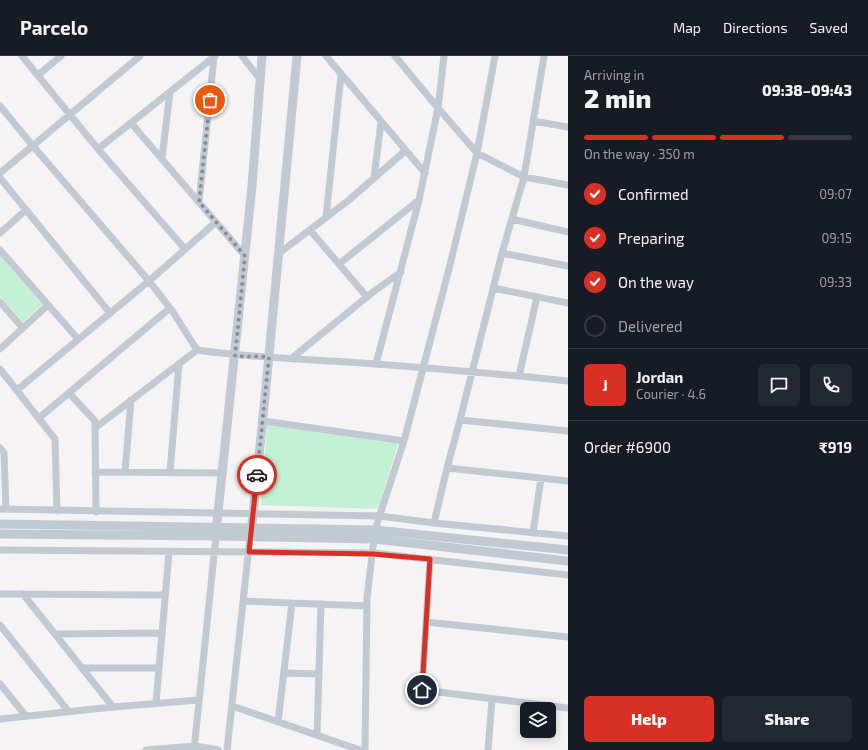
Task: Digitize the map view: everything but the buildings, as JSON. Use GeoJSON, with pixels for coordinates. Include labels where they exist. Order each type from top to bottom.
{"type":"FeatureCollection","features":[{"type":"Feature","properties":{"kind":"street"},"geometry":{"type":"LineString","coordinates":[[22,56],[98,149],[185,250]]}},
{"type":"Feature","properties":{"kind":"street"},"geometry":{"type":"LineString","coordinates":[[38,76],[61,56]]}},
{"type":"Feature","properties":{"kind":"street"},"geometry":{"type":"LineString","coordinates":[[0,173],[140,56]]}},
{"type":"Feature","properties":{"kind":"street"},"geometry":{"type":"LineString","coordinates":[[98,149],[215,56]]}},
{"type":"Feature","properties":{"kind":"street"},"geometry":{"type":"LineString","coordinates":[[199,202],[215,56]]}},
{"type":"Feature","properties":{"kind":"street"},"geometry":{"type":"LineString","coordinates":[[242,56],[260,79]]}},
{"type":"Feature","properties":{"kind":"street"},"geometry":{"type":"LineString","coordinates":[[195,748],[252,186],[262,56]]}},
{"type":"Feature","properties":{"kind":"street"},"geometry":{"type":"LineString","coordinates":[[227,750],[263,421],[297,56]]}},
{"type":"Feature","properties":{"kind":"street"},"geometry":{"type":"LineString","coordinates":[[326,56],[424,173]]}},
{"type":"Feature","properties":{"kind":"street"},"geometry":{"type":"LineString","coordinates":[[395,56],[477,153],[524,177],[568,185]]}},
{"type":"Feature","properties":{"kind":"street"},"geometry":{"type":"LineString","coordinates":[[376,364],[419,200],[438,108],[444,56]]}},
{"type":"Feature","properties":{"kind":"street"},"geometry":{"type":"LineString","coordinates":[[365,750],[367,606],[375,535],[404,440],[477,153],[495,56]]}},
{"type":"Feature","properties":{"kind":"street"},"geometry":{"type":"LineString","coordinates":[[434,523],[446,468],[460,420],[502,253],[524,177],[544,56]]}},
{"type":"Feature","properties":{"kind":"street"},"geometry":{"type":"LineString","coordinates":[[326,217],[341,74]]}},
{"type":"Feature","properties":{"kind":"street"},"geometry":{"type":"LineString","coordinates":[[162,158],[170,92]]}},
{"type":"Feature","properties":{"kind":"street"},"geometry":{"type":"LineString","coordinates":[[0,106],[149,281],[170,308],[197,350]]}},
{"type":"Feature","properties":{"kind":"street"},"geometry":{"type":"LineString","coordinates":[[533,121],[568,127]]}},
{"type":"Feature","properties":{"kind":"street"},"geometry":{"type":"LineString","coordinates":[[374,178],[381,122]]}},
{"type":"Feature","properties":{"kind":"street"},"geometry":{"type":"LineString","coordinates":[[131,123],[245,256]]}},
{"type":"Feature","properties":{"kind":"street"},"geometry":{"type":"LineString","coordinates":[[278,254],[310,230],[405,151]]}},
{"type":"Feature","properties":{"kind":"street"},"geometry":{"type":"LineString","coordinates":[[0,178],[110,313]]}},
{"type":"Feature","properties":{"kind":"street"},"geometry":{"type":"LineString","coordinates":[[339,264],[419,200]]}},
{"type":"Feature","properties":{"kind":"street"},"geometry":{"type":"LineString","coordinates":[[0,233],[26,210]]}},
{"type":"Feature","properties":{"kind":"street"},"geometry":{"type":"LineString","coordinates":[[512,219],[568,232]]}},
{"type":"Feature","properties":{"kind":"street"},"geometry":{"type":"LineString","coordinates":[[17,390],[149,281],[216,222]]}},
{"type":"Feature","properties":{"kind":"street"},"geometry":{"type":"LineString","coordinates":[[310,230],[367,296]]}},
{"type":"Feature","properties":{"kind":"street"},"geometry":{"type":"LineString","coordinates":[[0,250],[78,340]]}},
{"type":"Feature","properties":{"kind":"street"},"geometry":{"type":"LineString","coordinates":[[502,253],[568,266]]}},
{"type":"Feature","properties":{"kind":"street"},"geometry":{"type":"LineString","coordinates":[[292,358],[367,296],[401,272]]}},
{"type":"Feature","properties":{"kind":"street"},"geometry":{"type":"LineString","coordinates":[[493,288],[568,303]]}},
{"type":"Feature","properties":{"kind":"street"},"geometry":{"type":"LineString","coordinates":[[519,376],[537,297]]}},
{"type":"Feature","properties":{"kind":"street"},"geometry":{"type":"LineString","coordinates":[[0,302],[23,328]]}},
{"type":"Feature","properties":{"kind":"street"},"geometry":{"type":"LineString","coordinates":[[0,349],[48,305]]}},
{"type":"Feature","properties":{"kind":"street"},"geometry":{"type":"LineString","coordinates":[[39,418],[170,308]]}},
{"type":"Feature","properties":{"kind":"street"},"geometry":{"type":"LineString","coordinates":[[95,428],[197,350],[235,356],[292,358],[376,364],[568,381]]}},
{"type":"Feature","properties":{"kind":"street"},"geometry":{"type":"LineString","coordinates":[[170,472],[179,364]]}},
{"type":"Feature","properties":{"kind":"street"},"geometry":{"type":"LineString","coordinates":[[0,370],[55,439],[57,511]]}},
{"type":"Feature","properties":{"kind":"street"},"geometry":{"type":"LineString","coordinates":[[69,393],[95,421],[96,512]]}},
{"type":"Feature","properties":{"kind":"street"},"geometry":{"type":"LineString","coordinates":[[124,472],[131,400]]}},
{"type":"Feature","properties":{"kind":"street"},"geometry":{"type":"LineString","coordinates":[[460,420],[568,431]]}},
{"type":"Feature","properties":{"kind":"street"},"geometry":{"type":"LineString","coordinates":[[263,421],[404,440]]}},
{"type":"Feature","properties":{"kind":"street"},"geometry":{"type":"LineString","coordinates":[[0,448],[4,453],[3,509],[96,512],[380,516],[434,523],[568,536]]}},
{"type":"Feature","properties":{"kind":"street"},"geometry":{"type":"LineString","coordinates":[[446,468],[568,481]]}},
{"type":"Feature","properties":{"kind":"street"},"geometry":{"type":"LineString","coordinates":[[95,472],[223,473]]}},
{"type":"Feature","properties":{"kind":"street"},"geometry":{"type":"LineString","coordinates":[[533,533],[541,478]]}},
{"type":"Feature","properties":{"kind":"street"},"geometry":{"type":"LineString","coordinates":[[0,524],[251,533],[375,535],[568,561]]}},
{"type":"Feature","properties":{"kind":"street"},"geometry":{"type":"LineString","coordinates":[[0,534],[216,531]]}},
{"type":"Feature","properties":{"kind":"street"},"geometry":{"type":"LineString","coordinates":[[375,535],[396,531],[568,550]]}},
{"type":"Feature","properties":{"kind":"street"},"geometry":{"type":"LineString","coordinates":[[0,550],[373,554],[568,575]]}},
{"type":"Feature","properties":{"kind":"street"},"geometry":{"type":"LineString","coordinates":[[156,703],[169,552]]}},
{"type":"Feature","properties":{"kind":"street"},"geometry":{"type":"LineString","coordinates":[[430,559],[422,690],[568,708]]}},
{"type":"Feature","properties":{"kind":"street"},"geometry":{"type":"LineString","coordinates":[[0,594],[165,595]]}},
{"type":"Feature","properties":{"kind":"street"},"geometry":{"type":"LineString","coordinates":[[23,594],[113,707]]}},
{"type":"Feature","properties":{"kind":"street"},"geometry":{"type":"LineString","coordinates":[[244,601],[367,606]]}},
{"type":"Feature","properties":{"kind":"street"},"geometry":{"type":"LineString","coordinates":[[278,722],[292,603]]}},
{"type":"Feature","properties":{"kind":"street"},"geometry":{"type":"LineString","coordinates":[[317,735],[321,604]]}},
{"type":"Feature","properties":{"kind":"street"},"geometry":{"type":"LineString","coordinates":[[426,622],[568,638]]}},
{"type":"Feature","properties":{"kind":"street"},"geometry":{"type":"LineString","coordinates":[[0,625],[69,712]]}},
{"type":"Feature","properties":{"kind":"street"},"geometry":{"type":"LineString","coordinates":[[54,634],[162,633]]}},
{"type":"Feature","properties":{"kind":"street"},"geometry":{"type":"LineString","coordinates":[[82,668],[159,668]]}},
{"type":"Feature","properties":{"kind":"street"},"geometry":{"type":"LineString","coordinates":[[284,673],[319,674]]}},
{"type":"Feature","properties":{"kind":"street"},"geometry":{"type":"LineString","coordinates":[[0,684],[26,716]]}},
{"type":"Feature","properties":{"kind":"street"},"geometry":{"type":"LineString","coordinates":[[488,750],[492,698]]}},
{"type":"Feature","properties":{"kind":"street"},"geometry":{"type":"LineString","coordinates":[[0,718],[199,700]]}},
{"type":"Feature","properties":{"kind":"street"},"geometry":{"type":"LineString","coordinates":[[232,706],[360,750]]}},
{"type":"Feature","properties":{"kind":"street"},"geometry":{"type":"LineString","coordinates":[[146,750],[195,748],[218,750]]}},
{"type":"Feature","properties":{"kind":"green space"},"geometry":{"type":"Polygon","coordinates":[[[0,255],[43,304],[23,322],[0,296],[0,255]]]}},
{"type":"Feature","properties":{"kind":"green space"},"geometry":{"type":"Polygon","coordinates":[[[267,425],[398,444],[378,509],[261,505],[267,425]]]}},
{"type":"Feature","properties":{"kind":"way so far"},"geometry":{"type":"LineString","coordinates":[[210,100],[199,202],[245,256],[235,356],[269,357],[257,475]]}},
{"type":"Feature","properties":{"kind":"route"},"geometry":{"type":"LineString","coordinates":[[257,475],[249,552],[373,554],[430,559],[422,690]]}}]}
